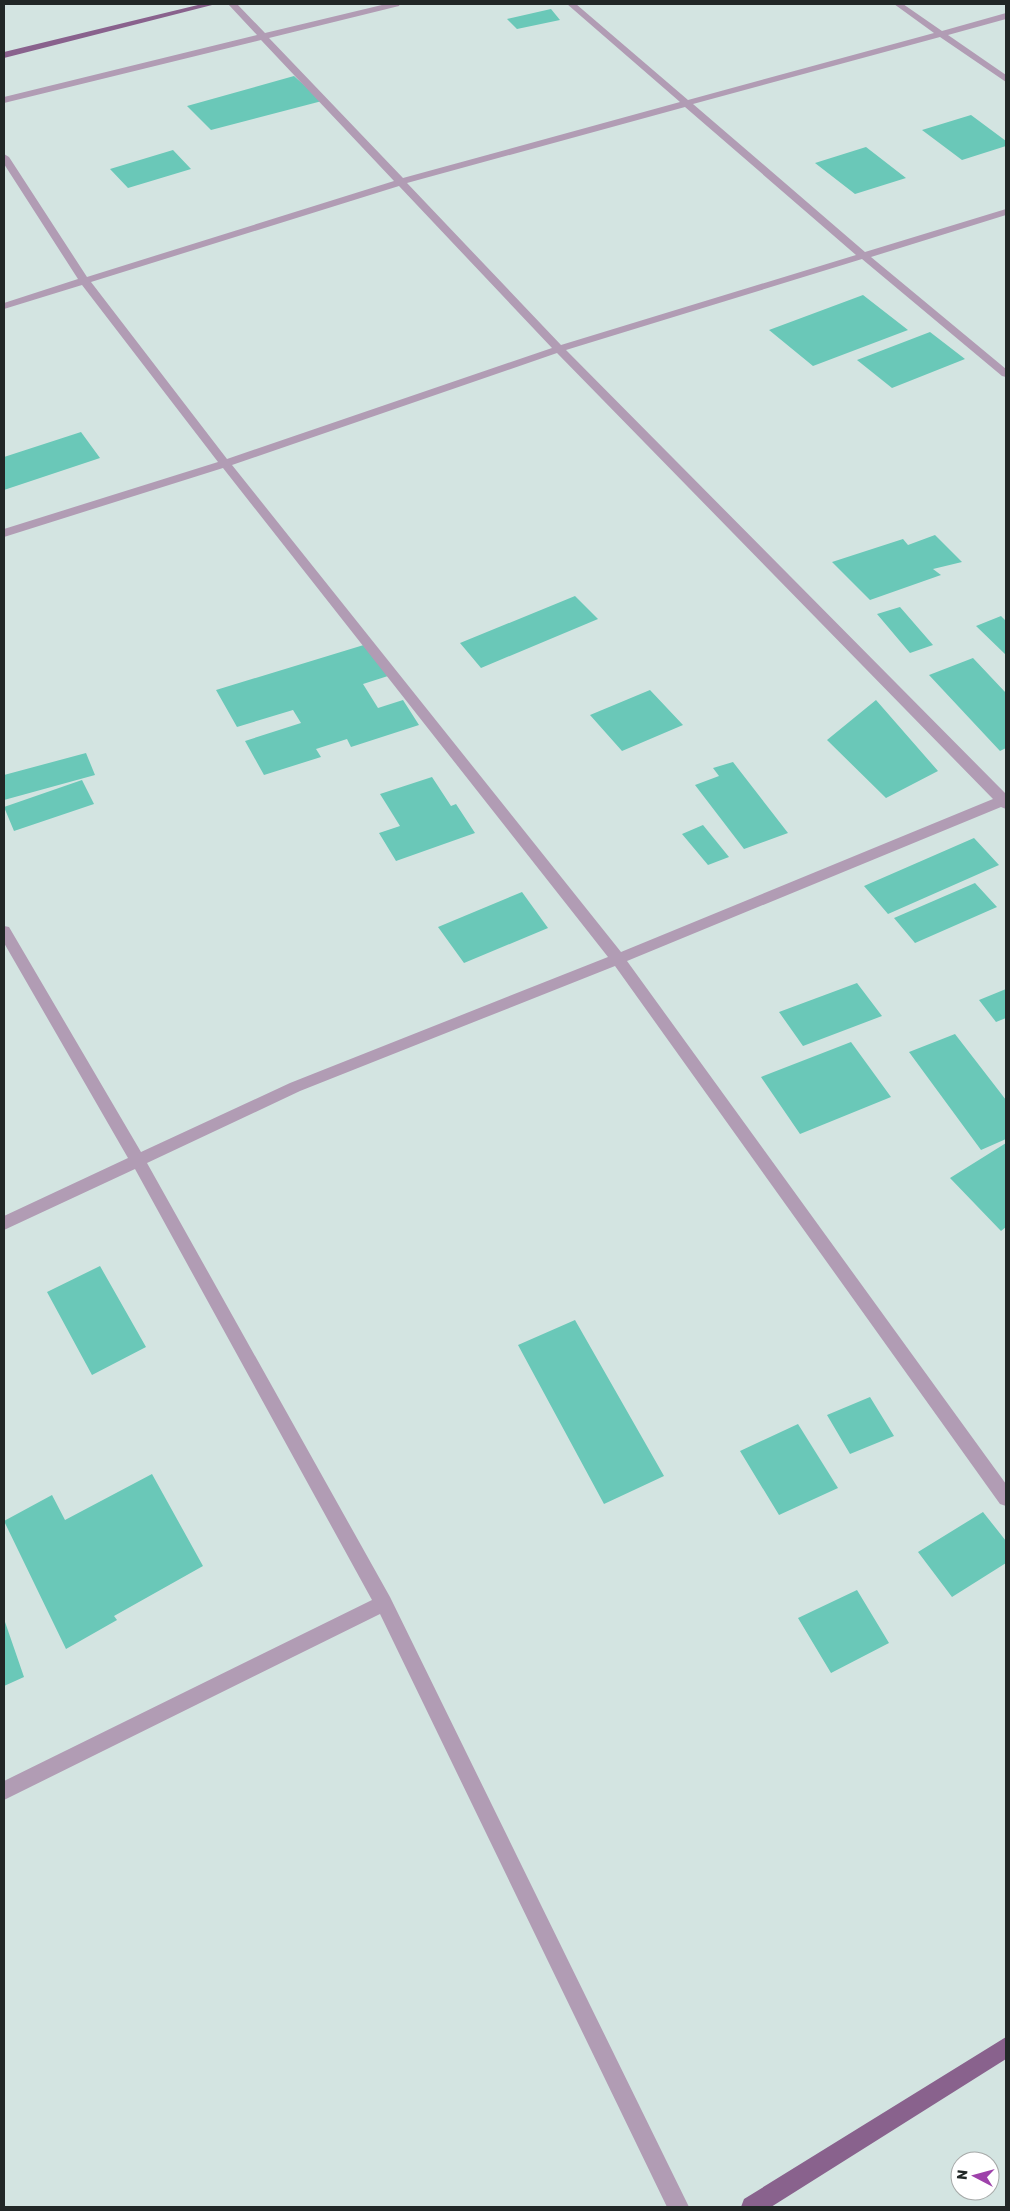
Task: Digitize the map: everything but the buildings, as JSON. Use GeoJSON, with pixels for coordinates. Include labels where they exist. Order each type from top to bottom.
{"type":"FeatureCollection","features":[{"type":"Feature","properties":{"kind":"main road"},"geometry":{"type":"LineString","coordinates":[[4,54],[212,4]]}},
{"type":"Feature","properties":{"kind":"main road"},"geometry":{"type":"LineString","coordinates":[[752,2207],[1006,2047]]}},
{"type":"Feature","properties":{"kind":"street"},"geometry":{"type":"LineString","coordinates":[[4,1223],[295,1087],[618,959],[1005,801],[559,349],[232,4]]}},
{"type":"Feature","properties":{"kind":"street"},"geometry":{"type":"LineString","coordinates":[[4,100],[396,4]]}},
{"type":"Feature","properties":{"kind":"street"},"geometry":{"type":"LineString","coordinates":[[570,4],[864,256],[1006,374]]}},
{"type":"Feature","properties":{"kind":"street"},"geometry":{"type":"LineString","coordinates":[[898,4],[1006,80]]}},
{"type":"Feature","properties":{"kind":"street"},"geometry":{"type":"LineString","coordinates":[[4,306],[400,182],[1006,16]]}},
{"type":"Feature","properties":{"kind":"street"},"geometry":{"type":"LineString","coordinates":[[4,157],[85,282],[225,464],[618,959],[1006,1498]]}},
{"type":"Feature","properties":{"kind":"street"},"geometry":{"type":"LineString","coordinates":[[4,533],[225,464],[559,349],[1006,212]]}},
{"type":"Feature","properties":{"kind":"street"},"geometry":{"type":"LineString","coordinates":[[4,931],[138,1161],[384,1603],[678,2207]]}},
{"type":"Feature","properties":{"kind":"street"},"geometry":{"type":"LineString","coordinates":[[4,1791],[384,1603]]}}]}
